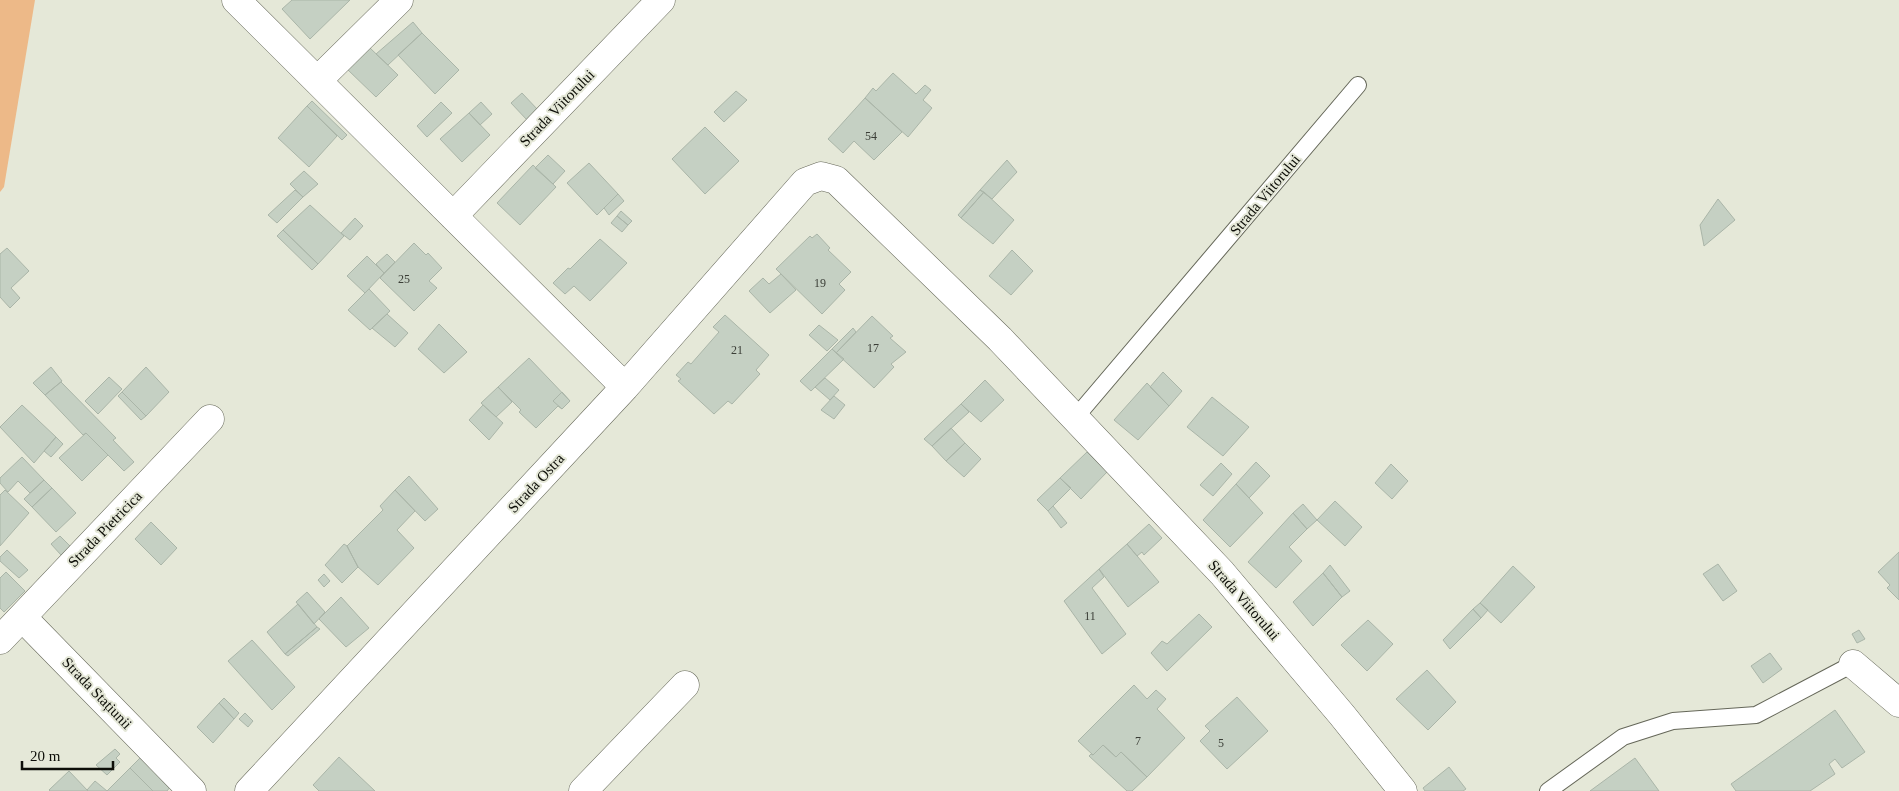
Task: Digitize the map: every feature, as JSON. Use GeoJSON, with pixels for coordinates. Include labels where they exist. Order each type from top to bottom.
{"type":"FeatureCollection","features":[{"type":"Feature","properties":{"kind":"street"},"geometry":{"type":"LineString","coordinates":[[236,0],[625,387]]}},
{"type":"Feature","properties":{"kind":"street"},"geometry":{"type":"LineString","coordinates":[[318,80],[398,0]]}},
{"type":"Feature","properties":{"kind":"street","name":"Strada Viitorului"},"geometry":{"type":"LineString","coordinates":[[453,216],[660,0]]}},
{"type":"Feature","properties":{"kind":"street","name":"Strada Viitorului"},"geometry":{"type":"LineString","coordinates":[[821,176],[836,180],[1000,339],[1222,573],[1342,715],[1403,791]]}},
{"type":"Feature","properties":{"kind":"street","name":"Strada Ostra"},"geometry":{"type":"LineString","coordinates":[[249,791],[625,387],[805,182],[821,176]]}},
{"type":"Feature","properties":{"kind":"street","name":"Strada Pietricica"},"geometry":{"type":"LineString","coordinates":[[0,640],[210,419]]}},
{"type":"Feature","properties":{"kind":"street","name":"Strada Stațiunii"},"geometry":{"type":"LineString","coordinates":[[22,617],[192,791]]}},
{"type":"Feature","properties":{"kind":"street"},"geometry":{"type":"LineString","coordinates":[[1853,664],[1899,702]]}},
{"type":"Feature","properties":{"kind":"street"},"geometry":{"type":"LineString","coordinates":[[583,791],[685,685]]}},
{"type":"Feature","properties":{"kind":"lane","name":"Strada Viitorului"},"geometry":{"type":"LineString","coordinates":[[1075,418],[1358,85]]}},
{"type":"Feature","properties":{"kind":"lane"},"geometry":{"type":"LineString","coordinates":[[1548,791],[1624,738],[1673,721],[1756,715],[1853,664]]}},
{"type":"Feature","properties":{"kind":"shaded area"},"geometry":{"type":"Polygon","coordinates":[[[0,0],[35,0],[4,187],[0,192],[0,0]]]}},
{"type":"Feature","properties":{"kind":"building"},"geometry":{"type":"Polygon","coordinates":[[[292,0],[350,0],[310,39],[282,9],[292,0]]]}},
{"type":"Feature","properties":{"kind":"building"},"geometry":{"type":"Polygon","coordinates":[[[413,22],[422,33],[388,65],[376,54],[413,22]]]}},
{"type":"Feature","properties":{"kind":"building"},"geometry":{"type":"Polygon","coordinates":[[[422,33],[459,70],[435,94],[398,55],[422,33]]]}},
{"type":"Feature","properties":{"kind":"building"},"geometry":{"type":"Polygon","coordinates":[[[369,47],[398,75],[376,97],[347,69],[369,47]]]}},
{"type":"Feature","properties":{"kind":"building"},"geometry":{"type":"Polygon","coordinates":[[[893,73],[916,94],[925,85],[931,90],[923,100],[932,108],[908,137],[865,98],[873,88],[876,91],[893,73]]]}},
{"type":"Feature","properties":{"kind":"building"},"geometry":{"type":"Polygon","coordinates":[[[736,91],[747,100],[724,122],[714,112],[736,91]]]}},
{"type":"Feature","properties":{"kind":"building"},"geometry":{"type":"Polygon","coordinates":[[[522,93],[538,110],[527,120],[511,103],[522,93]]]}},
{"type":"Feature","properties":{"kind":"building"},"geometry":{"type":"Polygon","coordinates":[[[865,98],[902,132],[874,160],[854,141],[843,153],[828,139],[865,98]]]}},
{"type":"Feature","properties":{"kind":"building"},"geometry":{"type":"Polygon","coordinates":[[[312,101],[347,135],[342,140],[307,106],[312,101]]]}},
{"type":"Feature","properties":{"kind":"building"},"geometry":{"type":"Polygon","coordinates":[[[441,102],[452,113],[427,137],[417,126],[441,102]]]}},
{"type":"Feature","properties":{"kind":"building"},"geometry":{"type":"Polygon","coordinates":[[[481,102],[492,114],[480,125],[469,113],[481,102]]]}},
{"type":"Feature","properties":{"kind":"building"},"geometry":{"type":"Polygon","coordinates":[[[307,106],[337,136],[309,167],[278,138],[307,106]]]}},
{"type":"Feature","properties":{"kind":"building"},"geometry":{"type":"Polygon","coordinates":[[[469,113],[490,135],[462,162],[440,139],[469,113]]]}},
{"type":"Feature","properties":{"kind":"building"},"geometry":{"type":"Polygon","coordinates":[[[705,127],[739,161],[705,194],[672,159],[705,127]]]}},
{"type":"Feature","properties":{"kind":"building"},"geometry":{"type":"Polygon","coordinates":[[[548,155],[565,171],[553,184],[535,168],[548,155]]]}},
{"type":"Feature","properties":{"kind":"building"},"geometry":{"type":"Polygon","coordinates":[[[1007,160],[1017,172],[992,199],[980,190],[1007,160]]]}},
{"type":"Feature","properties":{"kind":"building"},"geometry":{"type":"Polygon","coordinates":[[[589,163],[618,194],[597,215],[567,183],[589,163]]]}},
{"type":"Feature","properties":{"kind":"building"},"geometry":{"type":"Polygon","coordinates":[[[533,165],[556,187],[520,225],[497,203],[533,165]]]}},
{"type":"Feature","properties":{"kind":"building"},"geometry":{"type":"Polygon","coordinates":[[[304,171],[318,184],[303,197],[290,184],[304,171]]]}},
{"type":"Feature","properties":{"kind":"building"},"geometry":{"type":"Polygon","coordinates":[[[295,190],[303,197],[277,223],[268,215],[295,190]]]}},
{"type":"Feature","properties":{"kind":"building"},"geometry":{"type":"Polygon","coordinates":[[[980,190],[984,192],[961,218],[958,215],[980,190]]]}},
{"type":"Feature","properties":{"kind":"building"},"geometry":{"type":"Polygon","coordinates":[[[984,192],[1014,220],[993,244],[961,218],[984,192]]]}},
{"type":"Feature","properties":{"kind":"building"},"geometry":{"type":"Polygon","coordinates":[[[618,194],[624,201],[609,215],[604,208],[618,194]]]}},
{"type":"Feature","properties":{"kind":"building"},"geometry":{"type":"Polygon","coordinates":[[[1718,199],[1735,220],[1704,246],[1700,225],[1718,199]]]}},
{"type":"Feature","properties":{"kind":"building"},"geometry":{"type":"Polygon","coordinates":[[[310,205],[344,236],[318,264],[283,230],[310,205]]]}},
{"type":"Feature","properties":{"kind":"building"},"geometry":{"type":"Polygon","coordinates":[[[621,211],[632,221],[628,225],[617,216],[621,211]]]}},
{"type":"Feature","properties":{"kind":"building"},"geometry":{"type":"Polygon","coordinates":[[[617,216],[628,225],[622,232],[611,223],[617,216]]]}},
{"type":"Feature","properties":{"kind":"building"},"geometry":{"type":"Polygon","coordinates":[[[355,218],[363,226],[350,240],[341,233],[355,218]]]}},
{"type":"Feature","properties":{"kind":"building"},"geometry":{"type":"Polygon","coordinates":[[[283,230],[318,264],[312,270],[277,236],[283,230]]]}},
{"type":"Feature","properties":{"kind":"building"},"geometry":{"type":"Polygon","coordinates":[[[817,234],[830,248],[828,250],[851,272],[839,284],[845,290],[822,314],[776,269],[810,236],[812,238],[817,234]]]}},
{"type":"Feature","properties":{"kind":"building"},"geometry":{"type":"Polygon","coordinates":[[[600,239],[627,263],[590,301],[574,286],[565,294],[553,283],[600,239]]]}},
{"type":"Feature","properties":{"kind":"building"},"geometry":{"type":"Polygon","coordinates":[[[414,243],[426,255],[428,253],[442,268],[429,281],[437,288],[414,311],[380,278],[414,243]]]}},
{"type":"Feature","properties":{"kind":"building"},"geometry":{"type":"Polygon","coordinates":[[[7,248],[29,271],[11,288],[20,298],[10,308],[0,297],[0,254],[7,248]]]}},
{"type":"Feature","properties":{"kind":"building"},"geometry":{"type":"Polygon","coordinates":[[[1012,250],[1033,271],[1011,295],[989,276],[1012,250]]]}},
{"type":"Feature","properties":{"kind":"building"},"geometry":{"type":"Polygon","coordinates":[[[387,254],[395,262],[384,273],[376,264],[387,254]]]}},
{"type":"Feature","properties":{"kind":"building"},"geometry":{"type":"Polygon","coordinates":[[[367,256],[384,273],[365,293],[347,276],[367,256]]]}},
{"type":"Feature","properties":{"kind":"building"},"geometry":{"type":"Polygon","coordinates":[[[781,274],[796,290],[770,313],[749,291],[763,278],[769,284],[781,274]]]}},
{"type":"Feature","properties":{"kind":"building"},"geometry":{"type":"Polygon","coordinates":[[[369,289],[390,311],[370,330],[348,310],[369,289]]]}},
{"type":"Feature","properties":{"kind":"building"},"geometry":{"type":"Polygon","coordinates":[[[387,314],[408,333],[395,347],[372,328],[387,314]]]}},
{"type":"Feature","properties":{"kind":"building"},"geometry":{"type":"Polygon","coordinates":[[[725,315],[769,355],[756,370],[760,374],[732,404],[728,401],[714,414],[678,381],[681,379],[676,375],[688,362],[691,364],[719,332],[713,327],[725,315]]]}},
{"type":"Feature","properties":{"kind":"building"},"geometry":{"type":"Polygon","coordinates":[[[872,316],[893,336],[890,338],[906,352],[891,364],[894,367],[874,388],[836,353],[872,316]]]}},
{"type":"Feature","properties":{"kind":"building"},"geometry":{"type":"Polygon","coordinates":[[[439,324],[467,352],[444,373],[418,349],[439,324]]]}},
{"type":"Feature","properties":{"kind":"building"},"geometry":{"type":"Polygon","coordinates":[[[819,325],[838,340],[827,351],[809,335],[819,325]]]}},
{"type":"Feature","properties":{"kind":"building"},"geometry":{"type":"Polygon","coordinates":[[[853,328],[856,332],[836,353],[832,349],[853,328]]]}},
{"type":"Feature","properties":{"kind":"building"},"geometry":{"type":"Polygon","coordinates":[[[832,349],[844,359],[811,391],[800,381],[832,349]]]}},
{"type":"Feature","properties":{"kind":"building"},"geometry":{"type":"Polygon","coordinates":[[[529,358],[570,401],[562,409],[558,406],[536,428],[519,412],[521,410],[498,387],[529,358]]]}},
{"type":"Feature","properties":{"kind":"building"},"geometry":{"type":"Polygon","coordinates":[[[51,367],[62,381],[45,395],[33,383],[51,367]]]}},
{"type":"Feature","properties":{"kind":"building"},"geometry":{"type":"Polygon","coordinates":[[[146,367],[169,392],[146,416],[122,392],[146,367]]]}},
{"type":"Feature","properties":{"kind":"building"},"geometry":{"type":"Polygon","coordinates":[[[1163,372],[1182,391],[1169,406],[1150,387],[1163,372]]]}},
{"type":"Feature","properties":{"kind":"building"},"geometry":{"type":"Polygon","coordinates":[[[109,377],[122,389],[98,414],[85,401],[109,377]]]}},
{"type":"Feature","properties":{"kind":"building"},"geometry":{"type":"Polygon","coordinates":[[[825,378],[839,390],[830,400],[815,387],[825,378]]]}},
{"type":"Feature","properties":{"kind":"building"},"geometry":{"type":"Polygon","coordinates":[[[985,380],[1004,400],[981,422],[961,404],[985,380]]]}},
{"type":"Feature","properties":{"kind":"building"},"geometry":{"type":"Polygon","coordinates":[[[61,382],[116,438],[113,440],[134,462],[124,471],[86,433],[83,435],[45,395],[61,382]]]}},
{"type":"Feature","properties":{"kind":"building"},"geometry":{"type":"Polygon","coordinates":[[[1147,383],[1169,406],[1138,440],[1114,420],[1147,383]]]}},
{"type":"Feature","properties":{"kind":"building"},"geometry":{"type":"Polygon","coordinates":[[[498,387],[512,402],[496,417],[481,403],[498,387]]]}},
{"type":"Feature","properties":{"kind":"building"},"geometry":{"type":"Polygon","coordinates":[[[122,392],[146,416],[141,420],[118,396],[122,392]]]}},
{"type":"Feature","properties":{"kind":"building"},"geometry":{"type":"Polygon","coordinates":[[[562,392],[570,401],[562,409],[553,401],[562,392]]]}},
{"type":"Feature","properties":{"kind":"building"},"geometry":{"type":"Polygon","coordinates":[[[834,396],[845,405],[834,419],[821,410],[834,396]]]}},
{"type":"Feature","properties":{"kind":"building"},"geometry":{"type":"Polygon","coordinates":[[[1212,397],[1249,427],[1223,456],[1187,427],[1212,397]]]}},
{"type":"Feature","properties":{"kind":"building"},"geometry":{"type":"Polygon","coordinates":[[[961,404],[969,412],[932,446],[924,439],[961,404]]]}},
{"type":"Feature","properties":{"kind":"building"},"geometry":{"type":"Polygon","coordinates":[[[22,405],[56,437],[34,463],[0,427],[22,405]]]}},
{"type":"Feature","properties":{"kind":"building"},"geometry":{"type":"Polygon","coordinates":[[[483,405],[503,423],[489,440],[469,420],[483,405]]]}},
{"type":"Feature","properties":{"kind":"building"},"geometry":{"type":"Polygon","coordinates":[[[951,428],[965,443],[946,461],[932,446],[951,428]]]}},
{"type":"Feature","properties":{"kind":"building"},"geometry":{"type":"Polygon","coordinates":[[[86,433],[108,455],[82,481],[59,458],[86,433]]]}},
{"type":"Feature","properties":{"kind":"building"},"geometry":{"type":"Polygon","coordinates":[[[56,437],[63,444],[51,457],[44,451],[56,437]]]}},
{"type":"Feature","properties":{"kind":"building"},"geometry":{"type":"Polygon","coordinates":[[[965,443],[981,459],[964,477],[946,461],[965,443]]]}},
{"type":"Feature","properties":{"kind":"building"},"geometry":{"type":"Polygon","coordinates":[[[1087,452],[1107,472],[1081,499],[1060,478],[1087,452]]]}},
{"type":"Feature","properties":{"kind":"building"},"geometry":{"type":"Polygon","coordinates":[[[22,457],[44,480],[30,493],[18,481],[8,492],[0,483],[0,478],[22,457]]]}},
{"type":"Feature","properties":{"kind":"building"},"geometry":{"type":"Polygon","coordinates":[[[1256,462],[1270,476],[1249,498],[1236,484],[1256,462]]]}},
{"type":"Feature","properties":{"kind":"building"},"geometry":{"type":"Polygon","coordinates":[[[1221,463],[1232,474],[1213,496],[1200,485],[1221,463]]]}},
{"type":"Feature","properties":{"kind":"building"},"geometry":{"type":"Polygon","coordinates":[[[1391,464],[1408,481],[1392,499],[1375,483],[1391,464]]]}},
{"type":"Feature","properties":{"kind":"building"},"geometry":{"type":"Polygon","coordinates":[[[409,476],[438,509],[425,521],[395,490],[409,476]]]}},
{"type":"Feature","properties":{"kind":"building"},"geometry":{"type":"Polygon","coordinates":[[[1060,478],[1071,488],[1048,511],[1037,500],[1060,478]]]}},
{"type":"Feature","properties":{"kind":"building"},"geometry":{"type":"Polygon","coordinates":[[[44,480],[52,488],[32,507],[24,499],[44,480]]]}},
{"type":"Feature","properties":{"kind":"building"},"geometry":{"type":"Polygon","coordinates":[[[1236,484],[1263,513],[1230,547],[1203,520],[1236,484]]]}},
{"type":"Feature","properties":{"kind":"building"},"geometry":{"type":"Polygon","coordinates":[[[52,488],[76,513],[56,532],[32,507],[52,488]]]}},
{"type":"Feature","properties":{"kind":"building"},"geometry":{"type":"Polygon","coordinates":[[[5,490],[29,513],[0,546],[0,495],[5,490]]]}},
{"type":"Feature","properties":{"kind":"building"},"geometry":{"type":"Polygon","coordinates":[[[395,490],[415,511],[397,530],[414,548],[378,585],[358,567],[347,546],[383,510],[380,506],[395,490]]]}},
{"type":"Feature","properties":{"kind":"building"},"geometry":{"type":"Polygon","coordinates":[[[1335,501],[1362,527],[1345,546],[1317,520],[1335,501]]]}},
{"type":"Feature","properties":{"kind":"building"},"geometry":{"type":"Polygon","coordinates":[[[1303,504],[1317,520],[1307,529],[1293,513],[1303,504]]]}},
{"type":"Feature","properties":{"kind":"building"},"geometry":{"type":"Polygon","coordinates":[[[1053,506],[1067,523],[1061,528],[1048,511],[1053,506]]]}},
{"type":"Feature","properties":{"kind":"building"},"geometry":{"type":"Polygon","coordinates":[[[1293,513],[1307,529],[1289,547],[1302,561],[1276,588],[1248,562],[1293,513]]]}},
{"type":"Feature","properties":{"kind":"building"},"geometry":{"type":"Polygon","coordinates":[[[151,522],[177,548],[161,565],[135,539],[151,522]]]}},
{"type":"Feature","properties":{"kind":"building"},"geometry":{"type":"Polygon","coordinates":[[[1149,524],[1162,538],[1144,555],[1142,552],[1137,556],[1127,544],[1149,524]]]}},
{"type":"Feature","properties":{"kind":"building"},"geometry":{"type":"Polygon","coordinates":[[[60,536],[70,546],[61,555],[51,544],[60,536]]]}},
{"type":"Feature","properties":{"kind":"building"},"geometry":{"type":"Polygon","coordinates":[[[344,544],[347,546],[358,567],[342,583],[325,565],[344,544]]]}},
{"type":"Feature","properties":{"kind":"building"},"geometry":{"type":"Polygon","coordinates":[[[1127,544],[1159,582],[1128,607],[1099,569],[1127,544]]]}},
{"type":"Feature","properties":{"kind":"building"},"geometry":{"type":"Polygon","coordinates":[[[7,550],[28,570],[19,578],[0,561],[0,557],[7,550]]]}},
{"type":"Feature","properties":{"kind":"building"},"geometry":{"type":"Polygon","coordinates":[[[1899,552],[1899,600],[1887,588],[1890,585],[1878,572],[1899,552]]]}},
{"type":"Feature","properties":{"kind":"building"},"geometry":{"type":"Polygon","coordinates":[[[1718,564],[1737,591],[1723,601],[1703,574],[1718,564]]]}},
{"type":"Feature","properties":{"kind":"building"},"geometry":{"type":"Polygon","coordinates":[[[1330,565],[1350,591],[1342,597],[1323,573],[1330,565]]]}},
{"type":"Feature","properties":{"kind":"building"},"geometry":{"type":"Polygon","coordinates":[[[1513,566],[1535,587],[1501,623],[1480,603],[1513,566]]]}},
{"type":"Feature","properties":{"kind":"building"},"geometry":{"type":"Polygon","coordinates":[[[1099,569],[1104,577],[1092,588],[1126,634],[1102,654],[1064,601],[1099,569]]]}},
{"type":"Feature","properties":{"kind":"building"},"geometry":{"type":"Polygon","coordinates":[[[6,572],[25,591],[4,612],[0,608],[0,578],[6,572]]]}},
{"type":"Feature","properties":{"kind":"building"},"geometry":{"type":"Polygon","coordinates":[[[1323,573],[1342,597],[1313,626],[1293,602],[1323,573]]]}},
{"type":"Feature","properties":{"kind":"building"},"geometry":{"type":"Polygon","coordinates":[[[324,574],[330,581],[324,587],[318,580],[324,574]]]}},
{"type":"Feature","properties":{"kind":"building"},"geometry":{"type":"Polygon","coordinates":[[[307,592],[325,612],[314,624],[296,602],[307,592]]]}},
{"type":"Feature","properties":{"kind":"building"},"geometry":{"type":"Polygon","coordinates":[[[341,597],[369,628],[346,647],[319,619],[341,597]]]}},
{"type":"Feature","properties":{"kind":"building"},"geometry":{"type":"Polygon","coordinates":[[[1480,603],[1488,610],[1481,618],[1473,609],[1480,603]]]}},
{"type":"Feature","properties":{"kind":"building"},"geometry":{"type":"Polygon","coordinates":[[[298,604],[317,627],[285,654],[267,632],[298,604]]]}},
{"type":"Feature","properties":{"kind":"building"},"geometry":{"type":"Polygon","coordinates":[[[1473,609],[1481,618],[1450,649],[1443,640],[1473,609]]]}},
{"type":"Feature","properties":{"kind":"building"},"geometry":{"type":"Polygon","coordinates":[[[1199,614],[1212,627],[1167,671],[1151,653],[1162,641],[1167,644],[1199,614]]]}},
{"type":"Feature","properties":{"kind":"building"},"geometry":{"type":"Polygon","coordinates":[[[1368,620],[1393,644],[1367,671],[1341,645],[1368,620]]]}},
{"type":"Feature","properties":{"kind":"building"},"geometry":{"type":"Polygon","coordinates":[[[317,627],[320,629],[288,656],[285,654],[317,627]]]}},
{"type":"Feature","properties":{"kind":"building"},"geometry":{"type":"Polygon","coordinates":[[[1859,630],[1865,639],[1857,643],[1852,634],[1859,630]]]}},
{"type":"Feature","properties":{"kind":"building"},"geometry":{"type":"Polygon","coordinates":[[[252,640],[295,687],[272,710],[228,661],[252,640]]]}},
{"type":"Feature","properties":{"kind":"building"},"geometry":{"type":"Polygon","coordinates":[[[1770,653],[1782,669],[1763,683],[1751,666],[1770,653]]]}},
{"type":"Feature","properties":{"kind":"building"},"geometry":{"type":"Polygon","coordinates":[[[1427,670],[1456,702],[1428,730],[1396,699],[1427,670]]]}},
{"type":"Feature","properties":{"kind":"building"},"geometry":{"type":"Polygon","coordinates":[[[1134,685],[1147,699],[1156,690],[1166,699],[1157,709],[1185,738],[1147,777],[1121,752],[1116,757],[1103,745],[1093,755],[1078,741],[1134,685]]]}},
{"type":"Feature","properties":{"kind":"building"},"geometry":{"type":"Polygon","coordinates":[[[1237,697],[1268,731],[1227,769],[1200,741],[1210,731],[1205,726],[1237,697]]]}},
{"type":"Feature","properties":{"kind":"building"},"geometry":{"type":"Polygon","coordinates":[[[224,698],[239,713],[234,719],[219,703],[224,698]]]}},
{"type":"Feature","properties":{"kind":"building"},"geometry":{"type":"Polygon","coordinates":[[[219,703],[234,719],[213,743],[197,727],[219,703]]]}},
{"type":"Feature","properties":{"kind":"building"},"geometry":{"type":"Polygon","coordinates":[[[1835,710],[1865,752],[1842,768],[1835,759],[1829,764],[1835,774],[1810,791],[1736,791],[1731,784],[1835,710]]]}},
{"type":"Feature","properties":{"kind":"building"},"geometry":{"type":"Polygon","coordinates":[[[245,713],[253,721],[248,727],[239,719],[245,713]]]}},
{"type":"Feature","properties":{"kind":"building"},"geometry":{"type":"Polygon","coordinates":[[[1103,745],[1116,757],[1121,752],[1147,777],[1132,791],[1127,791],[1089,756],[1093,755],[1103,745]]]}},
{"type":"Feature","properties":{"kind":"building"},"geometry":{"type":"Polygon","coordinates":[[[115,749],[120,754],[116,758],[120,762],[107,775],[96,765],[115,749]]]}},
{"type":"Feature","properties":{"kind":"building"},"geometry":{"type":"Polygon","coordinates":[[[339,757],[375,791],[319,791],[313,785],[339,757]]]}},
{"type":"Feature","properties":{"kind":"building"},"geometry":{"type":"Polygon","coordinates":[[[140,758],[170,787],[167,791],[153,791],[130,768],[140,758]]]}},
{"type":"Feature","properties":{"kind":"building"},"geometry":{"type":"Polygon","coordinates":[[[1635,758],[1659,791],[1590,791],[1635,758]]]}},
{"type":"Feature","properties":{"kind":"building"},"geometry":{"type":"Polygon","coordinates":[[[1449,767],[1466,789],[1463,791],[1425,791],[1423,788],[1449,767]]]}},
{"type":"Feature","properties":{"kind":"building"},"geometry":{"type":"Polygon","coordinates":[[[130,768],[153,791],[107,791],[130,768]]]}},
{"type":"Feature","properties":{"kind":"building"},"geometry":{"type":"Polygon","coordinates":[[[69,771],[88,791],[49,790],[69,771]]]}},
{"type":"Feature","properties":{"kind":"building"},"geometry":{"type":"Polygon","coordinates":[[[95,781],[107,791],[88,791],[95,781]]]}}]}
